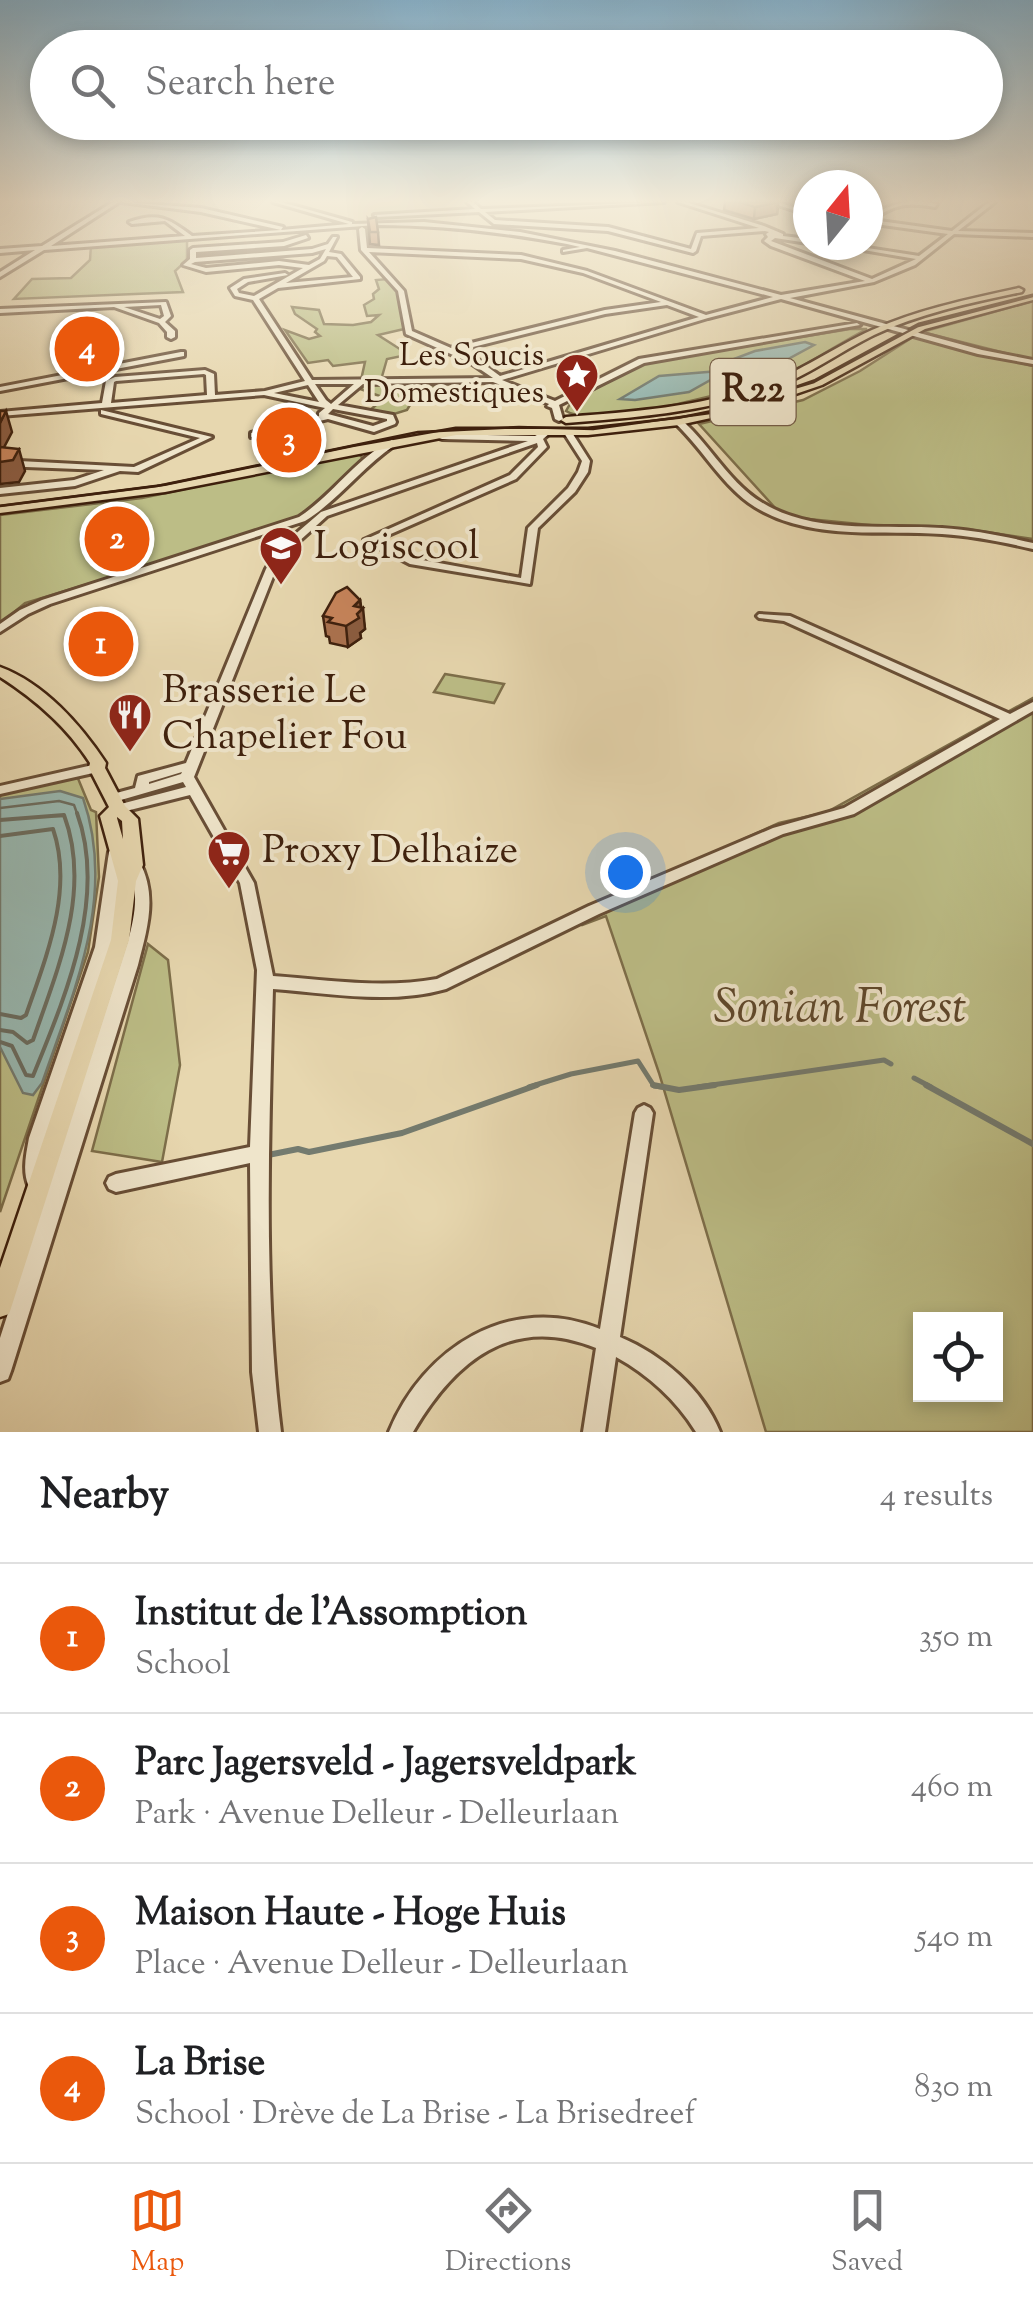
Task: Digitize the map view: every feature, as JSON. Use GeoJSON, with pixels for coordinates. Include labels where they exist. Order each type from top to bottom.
{"type":"FeatureCollection","features":[{"type":"Feature","properties":{"kind":"main road","name":"R22"},"geometry":{"type":"LineString","coordinates":[[354,450],[442,436],[541,434],[563,425],[746,394],[774,385],[887,326],[940,307],[1033,288]]}},
{"type":"Feature","properties":{"kind":"main road","name":"R22"},"geometry":{"type":"LineString","coordinates":[[563,425],[679,422],[781,399],[838,374],[909,332],[962,314],[1033,298]]}},
{"type":"Feature","properties":{"kind":"main road"},"geometry":{"type":"LineString","coordinates":[[541,434],[540,423],[563,425]]}},
{"type":"Feature","properties":{"kind":"main road","name":"R22"},"geometry":{"type":"LineString","coordinates":[[0,510],[166,489],[424,435],[541,434]]}},
{"type":"Feature","properties":{"kind":"main road"},"geometry":{"type":"LineString","coordinates":[[0,658],[60,720],[70,724],[94,754],[116,804],[130,819],[130,873],[120,940],[0,1306]]}},
{"type":"Feature","properties":{"kind":"main road"},"geometry":{"type":"LineString","coordinates":[[0,671],[26,685]]}},
{"type":"Feature","properties":{"kind":"main road"},"geometry":{"type":"LineString","coordinates":[[116,804],[108,816],[116,852],[130,873]]}},
{"type":"Feature","properties":{"kind":"street"},"geometry":{"type":"LineString","coordinates":[[255,298],[305,269]]}},
{"type":"Feature","properties":{"kind":"street"},"geometry":{"type":"LineString","coordinates":[[320,269],[330,281]]}},
{"type":"Feature","properties":{"kind":"street"},"geometry":{"type":"LineString","coordinates":[[233,291],[358,278],[350,269]]}},
{"type":"Feature","properties":{"kind":"street"},"geometry":{"type":"LineString","coordinates":[[116,804],[189,778],[271,568],[314,520],[541,434],[543,447],[513,476],[370,540],[414,562],[526,582],[533,528],[571,493],[584,473],[586,462],[550,404],[496,379],[452,350],[409,332],[399,287],[382,269]]}},
{"type":"Feature","properties":{"kind":"street"},"geometry":{"type":"LineString","coordinates":[[571,269],[706,317]]}},
{"type":"Feature","properties":{"kind":"street"},"geometry":{"type":"LineString","coordinates":[[679,269],[1033,362]]}},
{"type":"Feature","properties":{"kind":"street"},"geometry":{"type":"LineString","coordinates":[[839,269],[872,281]]}},
{"type":"Feature","properties":{"kind":"street"},"geometry":{"type":"LineString","coordinates":[[0,414],[265,394],[311,382],[435,383],[496,379],[782,297],[872,281],[898,269]]}},
{"type":"Feature","properties":{"kind":"street"},"geometry":{"type":"LineString","coordinates":[[233,291],[246,280],[293,276]]}},
{"type":"Feature","properties":{"kind":"street"},"geometry":{"type":"LineString","coordinates":[[233,291],[255,298],[330,406]]}},
{"type":"Feature","properties":{"kind":"street"},"geometry":{"type":"LineString","coordinates":[[8,323],[2,311],[164,303],[168,316],[160,322]]}},
{"type":"Feature","properties":{"kind":"street"},"geometry":{"type":"LineString","coordinates":[[452,350],[605,312],[669,303]]}},
{"type":"Feature","properties":{"kind":"street"},"geometry":{"type":"LineString","coordinates":[[117,305],[160,322],[174,337],[156,339]]}},
{"type":"Feature","properties":{"kind":"street"},"geometry":{"type":"LineString","coordinates":[[550,404],[642,361],[857,325]]}},
{"type":"Feature","properties":{"kind":"street"},"geometry":{"type":"LineString","coordinates":[[0,389],[181,354]]}},
{"type":"Feature","properties":{"kind":"street"},"geometry":{"type":"LineString","coordinates":[[106,406],[110,380],[115,378],[205,372],[210,374],[211,398]]}},
{"type":"Feature","properties":{"kind":"street"},"geometry":{"type":"LineString","coordinates":[[265,394],[330,406],[393,420],[374,430],[322,415],[330,406],[362,382]]}},
{"type":"Feature","properties":{"kind":"street"},"geometry":{"type":"LineString","coordinates":[[0,463],[42,462],[135,470],[208,437],[88,407]]}},
{"type":"Feature","properties":{"kind":"street"},"geometry":{"type":"LineString","coordinates":[[254,435],[329,418]]}},
{"type":"Feature","properties":{"kind":"street"},"geometry":{"type":"LineString","coordinates":[[679,422],[708,448],[745,494],[780,514],[830,526],[956,532],[1033,546]]}},
{"type":"Feature","properties":{"kind":"street"},"geometry":{"type":"LineString","coordinates":[[0,629],[46,602],[280,528],[327,502],[392,443]]}},
{"type":"Feature","properties":{"kind":"street"},"geometry":{"type":"LineString","coordinates":[[28,489],[42,462]]}},
{"type":"Feature","properties":{"kind":"street"},"geometry":{"type":"LineString","coordinates":[[414,467],[431,477]]}},
{"type":"Feature","properties":{"kind":"street"},"geometry":{"type":"LineString","coordinates":[[0,492],[92,479],[119,468]]}},
{"type":"Feature","properties":{"kind":"street"},"geometry":{"type":"LineString","coordinates":[[327,502],[340,507]]}},
{"type":"Feature","properties":{"kind":"street"},"geometry":{"type":"LineString","coordinates":[[280,528],[293,529],[298,534]]}},
{"type":"Feature","properties":{"kind":"street"},"geometry":{"type":"LineString","coordinates":[[763,616],[786,618],[1010,719]]}},
{"type":"Feature","properties":{"kind":"street"},"geometry":{"type":"LineString","coordinates":[[264,982],[387,990],[440,985],[594,910],[778,831],[849,810],[1033,706]]}},
{"type":"Feature","properties":{"kind":"street"},"geometry":{"type":"LineString","coordinates":[[0,790],[97,768]]}},
{"type":"Feature","properties":{"kind":"street"},"geometry":{"type":"LineString","coordinates":[[116,804],[141,790],[189,778]]}},
{"type":"Feature","properties":{"kind":"street"},"geometry":{"type":"LineString","coordinates":[[189,778],[247,883],[264,982],[259,1153],[263,1372],[270,1432]]}},
{"type":"Feature","properties":{"kind":"street"},"geometry":{"type":"LineString","coordinates":[[37,1189],[34,1161],[38,1138],[103,947],[116,852]]}},
{"type":"Feature","properties":{"kind":"street"},"geometry":{"type":"LineString","coordinates":[[0,1370],[130,965],[140,919],[143,877],[130,873]]}},
{"type":"Feature","properties":{"kind":"street"},"geometry":{"type":"LineString","coordinates":[[594,1432],[644,1113]]}},
{"type":"Feature","properties":{"kind":"street"},"geometry":{"type":"LineString","coordinates":[[116,1183],[259,1153]]}},
{"type":"Feature","properties":{"kind":"street"},"geometry":{"type":"LineString","coordinates":[[400,1432],[422,1395],[444,1369],[491,1336],[519,1325],[544,1323],[606,1340],[644,1360],[678,1387],[708,1432]]}},
{"type":"Feature","properties":{"kind":"green space"},"geometry":{"type":"Polygon","coordinates":[[[81,269],[177,269],[183,292],[14,299],[32,279],[71,278],[81,269]]]}},
{"type":"Feature","properties":{"kind":"green space"},"geometry":{"type":"Polygon","coordinates":[[[388,279],[397,291],[404,329],[378,335],[403,351],[402,356],[387,359],[381,380],[361,380],[365,362],[333,366],[328,360],[308,363],[285,330],[309,339],[320,336],[292,307],[319,310],[324,324],[371,322],[379,315],[367,316],[364,305],[374,299],[373,294],[379,289],[376,280],[388,279]]]}},
{"type":"Feature","properties":{"kind":"green space"},"geometry":{"type":"Polygon","coordinates":[[[1033,301],[1033,360],[922,332],[1033,301]]]}},
{"type":"Feature","properties":{"kind":"green space"},"geometry":{"type":"Polygon","coordinates":[[[867,329],[792,371],[746,386],[641,411],[583,416],[566,411],[570,404],[638,364],[867,329]]]}},
{"type":"Feature","properties":{"kind":"green space"},"geometry":{"type":"Polygon","coordinates":[[[913,337],[1033,366],[1033,539],[973,530],[910,529],[798,518],[777,510],[699,424],[803,400],[860,371],[913,337]]]}},
{"type":"Feature","properties":{"kind":"green space"},"geometry":{"type":"Polygon","coordinates":[[[366,385],[435,385],[413,400],[407,410],[394,414],[370,410],[385,398],[360,389],[366,385]]]}},
{"type":"Feature","properties":{"kind":"green space"},"geometry":{"type":"Polygon","coordinates":[[[358,453],[367,463],[297,520],[25,603],[0,624],[0,515],[142,498],[358,453]]]}},
{"type":"Feature","properties":{"kind":"green space"},"geometry":{"type":"Polygon","coordinates":[[[445,674],[504,684],[494,703],[434,692],[445,674]]]}},
{"type":"Feature","properties":{"kind":"green space","name":"Sonian Forest"},"geometry":{"type":"Polygon","coordinates":[[[1033,698],[1033,1432],[766,1432],[659,1073],[606,916],[582,925],[570,917],[779,823],[827,812],[1033,698]]]}},
{"type":"Feature","properties":{"kind":"green space"},"geometry":{"type":"Polygon","coordinates":[[[77,776],[91,810],[96,812],[99,877],[88,952],[0,1212],[0,792],[77,776]]]}},
{"type":"Feature","properties":{"kind":"green space"},"geometry":{"type":"Polygon","coordinates":[[[148,944],[168,960],[180,1065],[162,1162],[92,1151],[148,944]]]}},
{"type":"Feature","properties":{"kind":"water"},"geometry":{"type":"Polygon","coordinates":[[[805,342],[814,345],[777,365],[723,373],[689,392],[620,399],[659,376],[719,371],[731,360],[755,351],[805,342]]]}},
{"type":"Feature","properties":{"kind":"water"},"geometry":{"type":"Polygon","coordinates":[[[60,791],[83,798],[92,835],[93,907],[78,978],[42,1083],[33,1095],[23,1093],[0,1047],[0,799],[60,791]]]}},
{"type":"Feature","properties":{"kind":"building"},"geometry":{"type":"Polygon","coordinates":[[[300,412],[309,416],[294,422],[279,417],[300,412]]]}},
{"type":"Feature","properties":{"kind":"building"},"geometry":{"type":"Polygon","coordinates":[[[0,447],[19,449],[13,460],[0,462],[0,447]]]}},
{"type":"Feature","properties":{"kind":"building"},"geometry":{"type":"Polygon","coordinates":[[[347,587],[360,600],[354,606],[363,608],[357,614],[359,618],[346,626],[328,622],[332,618],[323,616],[336,593],[347,587]]]}},
{"type":"Feature","properties":{"kind":"waterway"},"geometry":{"type":"LineString","coordinates":[[698,1087],[884,1060],[891,1064]]}},
{"type":"Feature","properties":{"kind":"waterway"},"geometry":{"type":"LineString","coordinates":[[529,1087],[638,1061],[653,1085]]}},
{"type":"Feature","properties":{"kind":"waterway"},"geometry":{"type":"LineString","coordinates":[[914,1078],[931,1087]]}},
{"type":"Feature","properties":{"kind":"waterway"},"geometry":{"type":"LineString","coordinates":[[268,1155],[298,1149],[309,1152],[402,1133],[537,1085]]}},
{"type":"Feature","properties":{"kind":"waterway"},"geometry":{"type":"LineString","coordinates":[[653,1085],[679,1090],[715,1085]]}},
{"type":"Feature","properties":{"kind":"waterway"},"geometry":{"type":"LineString","coordinates":[[653,1085],[662,1087]]}},
{"type":"Feature","properties":{"kind":"waterway"},"geometry":{"type":"LineString","coordinates":[[926,1085],[1033,1144]]}},
{"type":"Feature","properties":{"kind":"tram line"},"geometry":{"type":"LineString","coordinates":[[0,506],[157,486],[418,432],[519,427],[593,429],[710,413],[814,382],[918,326],[1033,296]]}},
{"type":"Feature","properties":{"kind":"place","name":"La Brise"},"geometry":{"type":"Point","coordinates":[87,349]}},
{"type":"Feature","properties":{"kind":"place","name":"Les Soucis Domestiques"},"geometry":{"type":"Point","coordinates":[577,413]}},
{"type":"Feature","properties":{"kind":"place","name":"Maison Haute - Hoge Huis"},"geometry":{"type":"Point","coordinates":[289,440]}},
{"type":"Feature","properties":{"kind":"place","name":"Parc Jagersveld - Jagersveldpark"},"geometry":{"type":"Point","coordinates":[117,539]}},
{"type":"Feature","properties":{"kind":"place","name":"Logiscool"},"geometry":{"type":"Point","coordinates":[281,586]}},
{"type":"Feature","properties":{"kind":"place","name":"Institut de l'Assomption"},"geometry":{"type":"Point","coordinates":[101,644]}},
{"type":"Feature","properties":{"kind":"place","name":"Brasserie Le Chapelier Fou"},"geometry":{"type":"Point","coordinates":[130,753]}},
{"type":"Feature","properties":{"kind":"place","name":"Proxy Delhaize"},"geometry":{"type":"Point","coordinates":[229,890]}}]}
